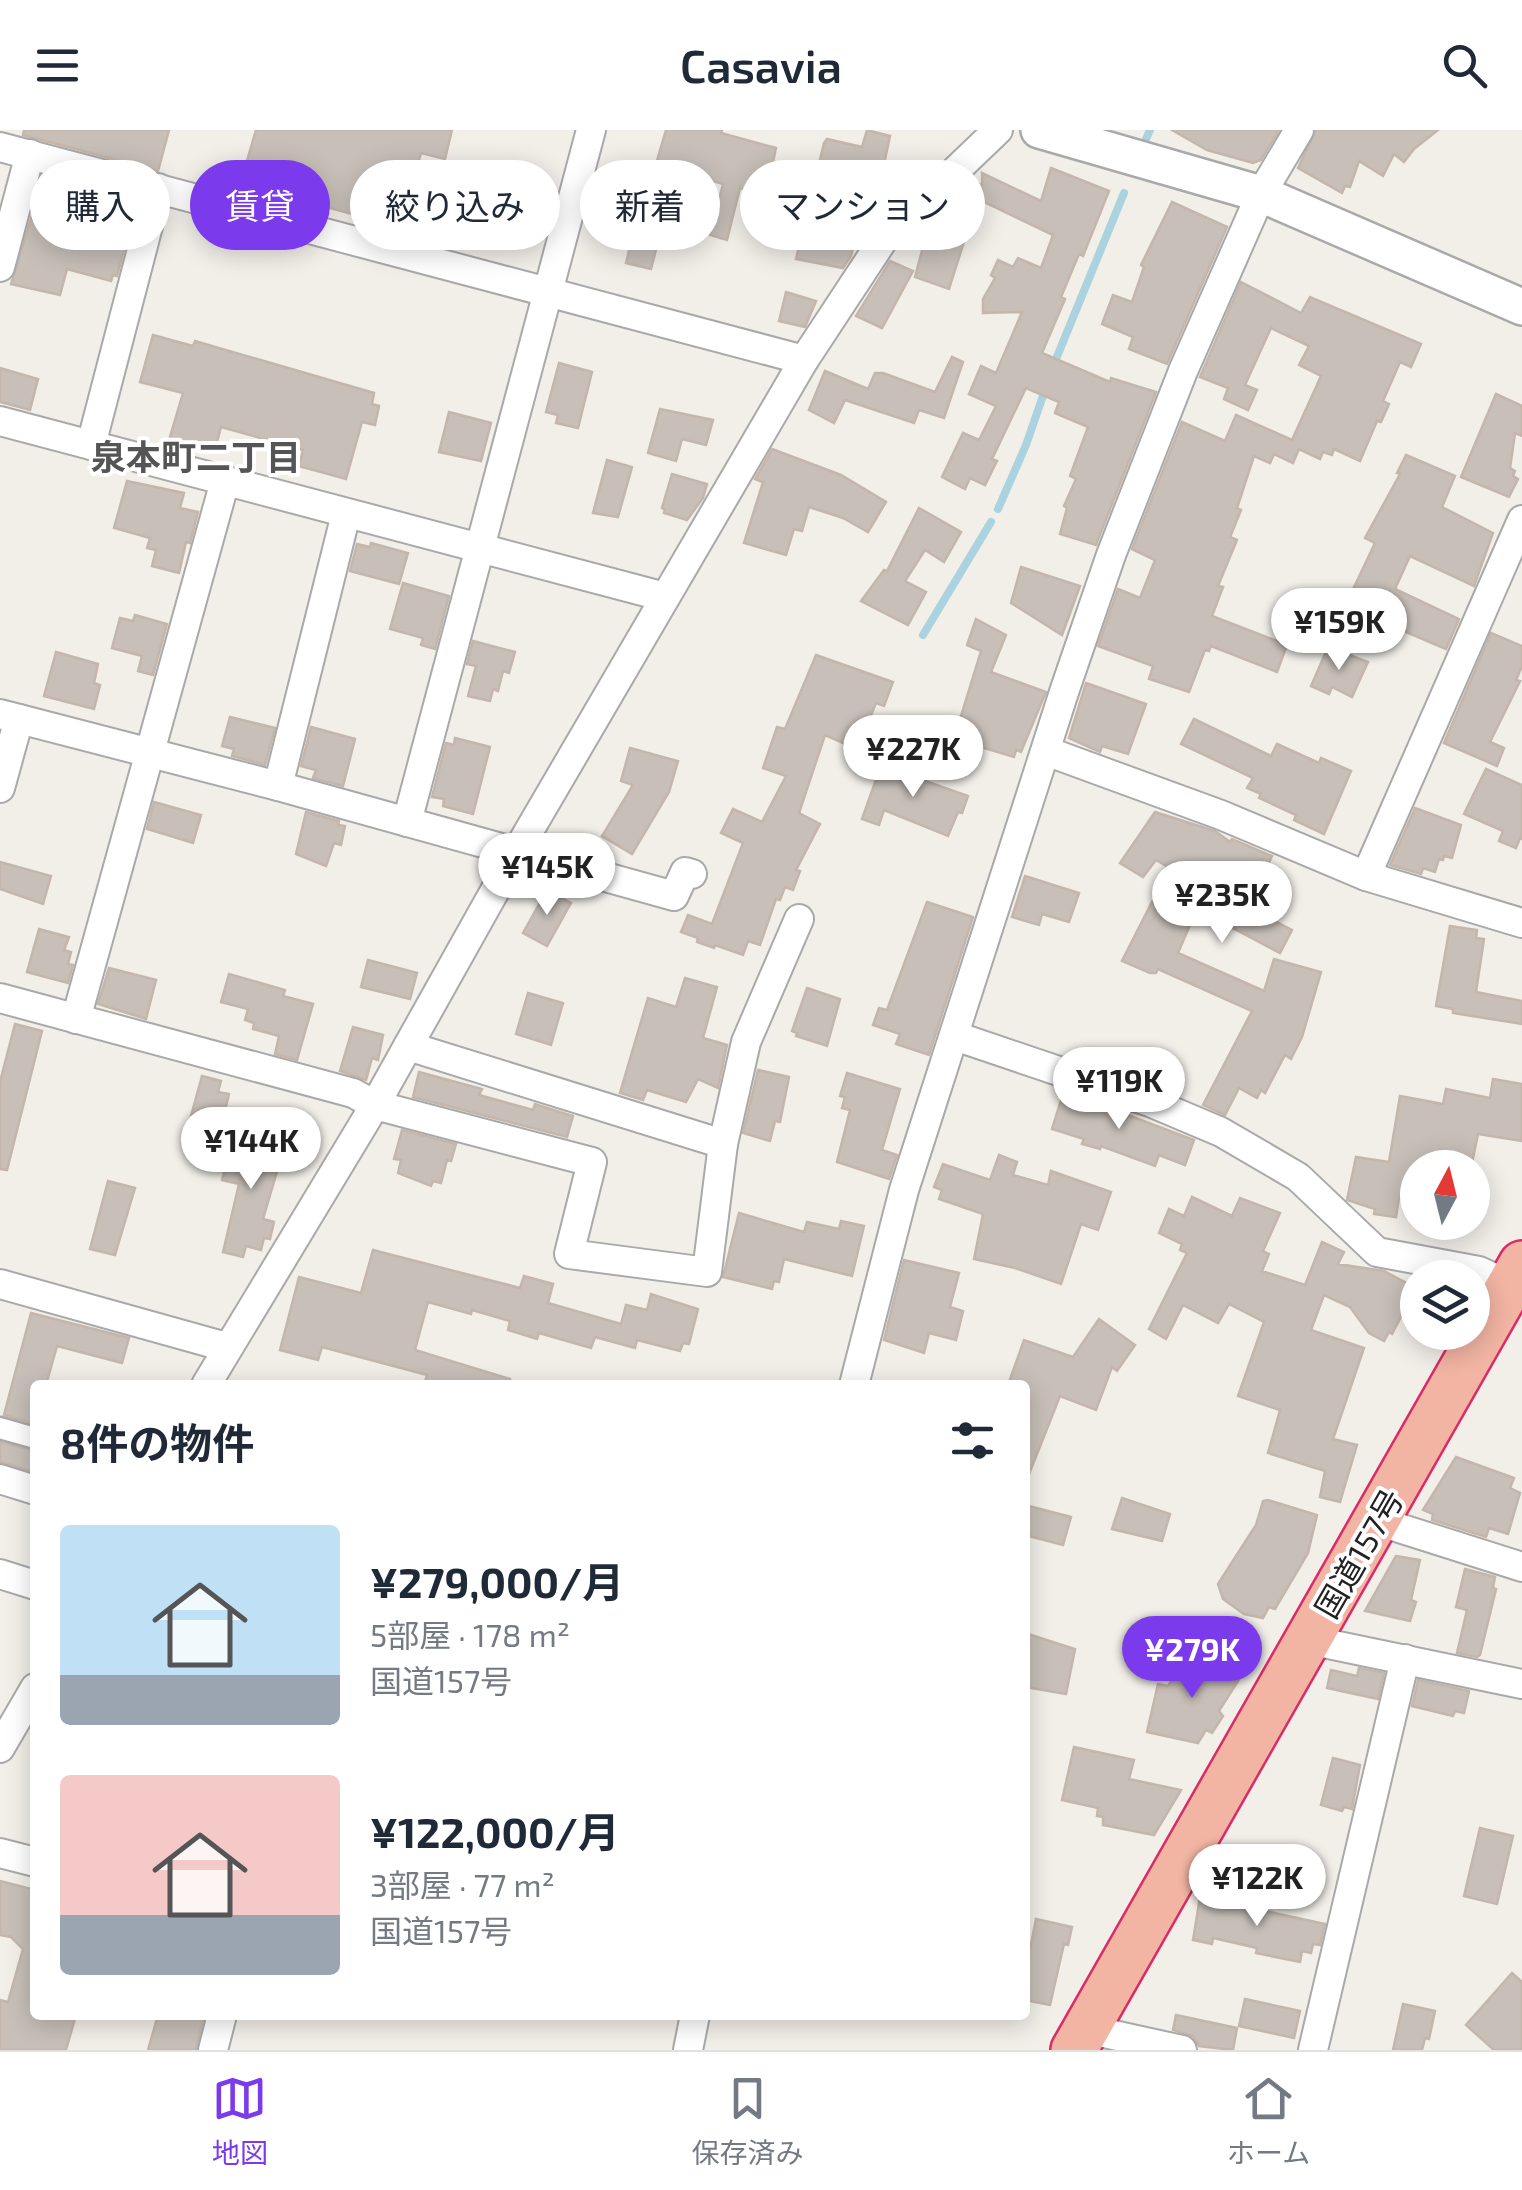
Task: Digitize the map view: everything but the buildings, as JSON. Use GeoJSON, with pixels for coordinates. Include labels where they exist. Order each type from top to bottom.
{"type":"FeatureCollection","features":[{"type":"Feature","properties":{"kind":"highway","name":"国道157号"},"geometry":{"type":"LineString","coordinates":[[1080,2040],[1516,1274]]}},
{"type":"Feature","properties":{"kind":"street"},"geometry":{"type":"LineString","coordinates":[[407,822],[591,130]]}},
{"type":"Feature","properties":{"kind":"street"},"geometry":{"type":"LineString","coordinates":[[209,1380],[375,1105],[516,853],[804,360],[883,240],[998,130]]}},
{"type":"Feature","properties":{"kind":"street"},"geometry":{"type":"LineString","coordinates":[[1039,130],[1260,194],[1522,307]]}},
{"type":"Feature","properties":{"kind":"street"},"geometry":{"type":"LineString","coordinates":[[855,1380],[904,1190],[1112,556],[1183,371],[1260,194],[1299,130]]}},
{"type":"Feature","properties":{"kind":"street"},"geometry":{"type":"LineString","coordinates":[[0,146],[53,160]]}},
{"type":"Feature","properties":{"kind":"street"},"geometry":{"type":"LineString","coordinates":[[0,268],[30,154]]}},
{"type":"Feature","properties":{"kind":"street"},"geometry":{"type":"LineString","coordinates":[[170,191],[804,360]]}},
{"type":"Feature","properties":{"kind":"street"},"geometry":{"type":"LineString","coordinates":[[91,445],[142,250]]}},
{"type":"Feature","properties":{"kind":"street"},"geometry":{"type":"LineString","coordinates":[[0,421],[665,598]]}},
{"type":"Feature","properties":{"kind":"street"},"geometry":{"type":"LineString","coordinates":[[76,1018],[224,481]]}},
{"type":"Feature","properties":{"kind":"street"},"geometry":{"type":"LineString","coordinates":[[278,786],[346,514]]}},
{"type":"Feature","properties":{"kind":"street"},"geometry":{"type":"LineString","coordinates":[[1366,876],[1522,520]]}},
{"type":"Feature","properties":{"kind":"street"},"geometry":{"type":"LineString","coordinates":[[0,788],[9,717],[278,786],[674,896],[685,872],[692,874]]}},
{"type":"Feature","properties":{"kind":"street"},"geometry":{"type":"LineString","coordinates":[[1046,752],[1221,815],[1366,876],[1522,923]]}},
{"type":"Feature","properties":{"kind":"street"},"geometry":{"type":"LineString","coordinates":[[0,998],[354,1093],[375,1105],[592,1162],[568,1254],[707,1272],[723,1144],[746,1042],[798,918]]}},
{"type":"Feature","properties":{"kind":"street"},"geometry":{"type":"LineString","coordinates":[[954,1036],[1150,1102],[1221,1132],[1298,1177],[1377,1252],[1516,1274]]}},
{"type":"Feature","properties":{"kind":"street"},"geometry":{"type":"LineString","coordinates":[[408,1046],[723,1144]]}},
{"type":"Feature","properties":{"kind":"street"},"geometry":{"type":"LineString","coordinates":[[0,1284],[226,1347]]}},
{"type":"Feature","properties":{"kind":"street"},"geometry":{"type":"LineString","coordinates":[[0,1428],[30,1437]]}},
{"type":"Feature","properties":{"kind":"street"},"geometry":{"type":"LineString","coordinates":[[0,1479],[30,1488]]}},
{"type":"Feature","properties":{"kind":"street"},"geometry":{"type":"LineString","coordinates":[[1377,1522],[1522,1566]]}},
{"type":"Feature","properties":{"kind":"street"},"geometry":{"type":"LineString","coordinates":[[0,1574],[30,1583]]}},
{"type":"Feature","properties":{"kind":"street"},"geometry":{"type":"LineString","coordinates":[[1309,1640],[1522,1684]]}},
{"type":"Feature","properties":{"kind":"street"},"geometry":{"type":"LineString","coordinates":[[1312,2050],[1405,1659]]}},
{"type":"Feature","properties":{"kind":"street"},"geometry":{"type":"LineString","coordinates":[[0,1748],[30,1697]]}},
{"type":"Feature","properties":{"kind":"street"},"geometry":{"type":"LineString","coordinates":[[0,1853],[30,1861]]}},
{"type":"Feature","properties":{"kind":"street"},"geometry":{"type":"LineString","coordinates":[[214,2050],[221,2020]]}},
{"type":"Feature","properties":{"kind":"street"},"geometry":{"type":"LineString","coordinates":[[688,2050],[694,2020]]}},
{"type":"Feature","properties":{"kind":"street"},"geometry":{"type":"LineString","coordinates":[[1080,2040],[1182,2050]]}},
{"type":"Feature","properties":{"kind":"waterway"},"geometry":{"type":"LineString","coordinates":[[1143,146],[1150,130]]}},
{"type":"Feature","properties":{"kind":"waterway"},"geometry":{"type":"LineString","coordinates":[[1054,364],[1124,193]]}},
{"type":"Feature","properties":{"kind":"waterway"},"geometry":{"type":"LineString","coordinates":[[998,509],[1046,387]]}},
{"type":"Feature","properties":{"kind":"waterway"},"geometry":{"type":"LineString","coordinates":[[923,635],[991,522]]}},
{"type":"Feature","properties":{"kind":"district","name":"泉本町二丁目"},"geometry":{"type":"Point","coordinates":[196,456]}}]}
